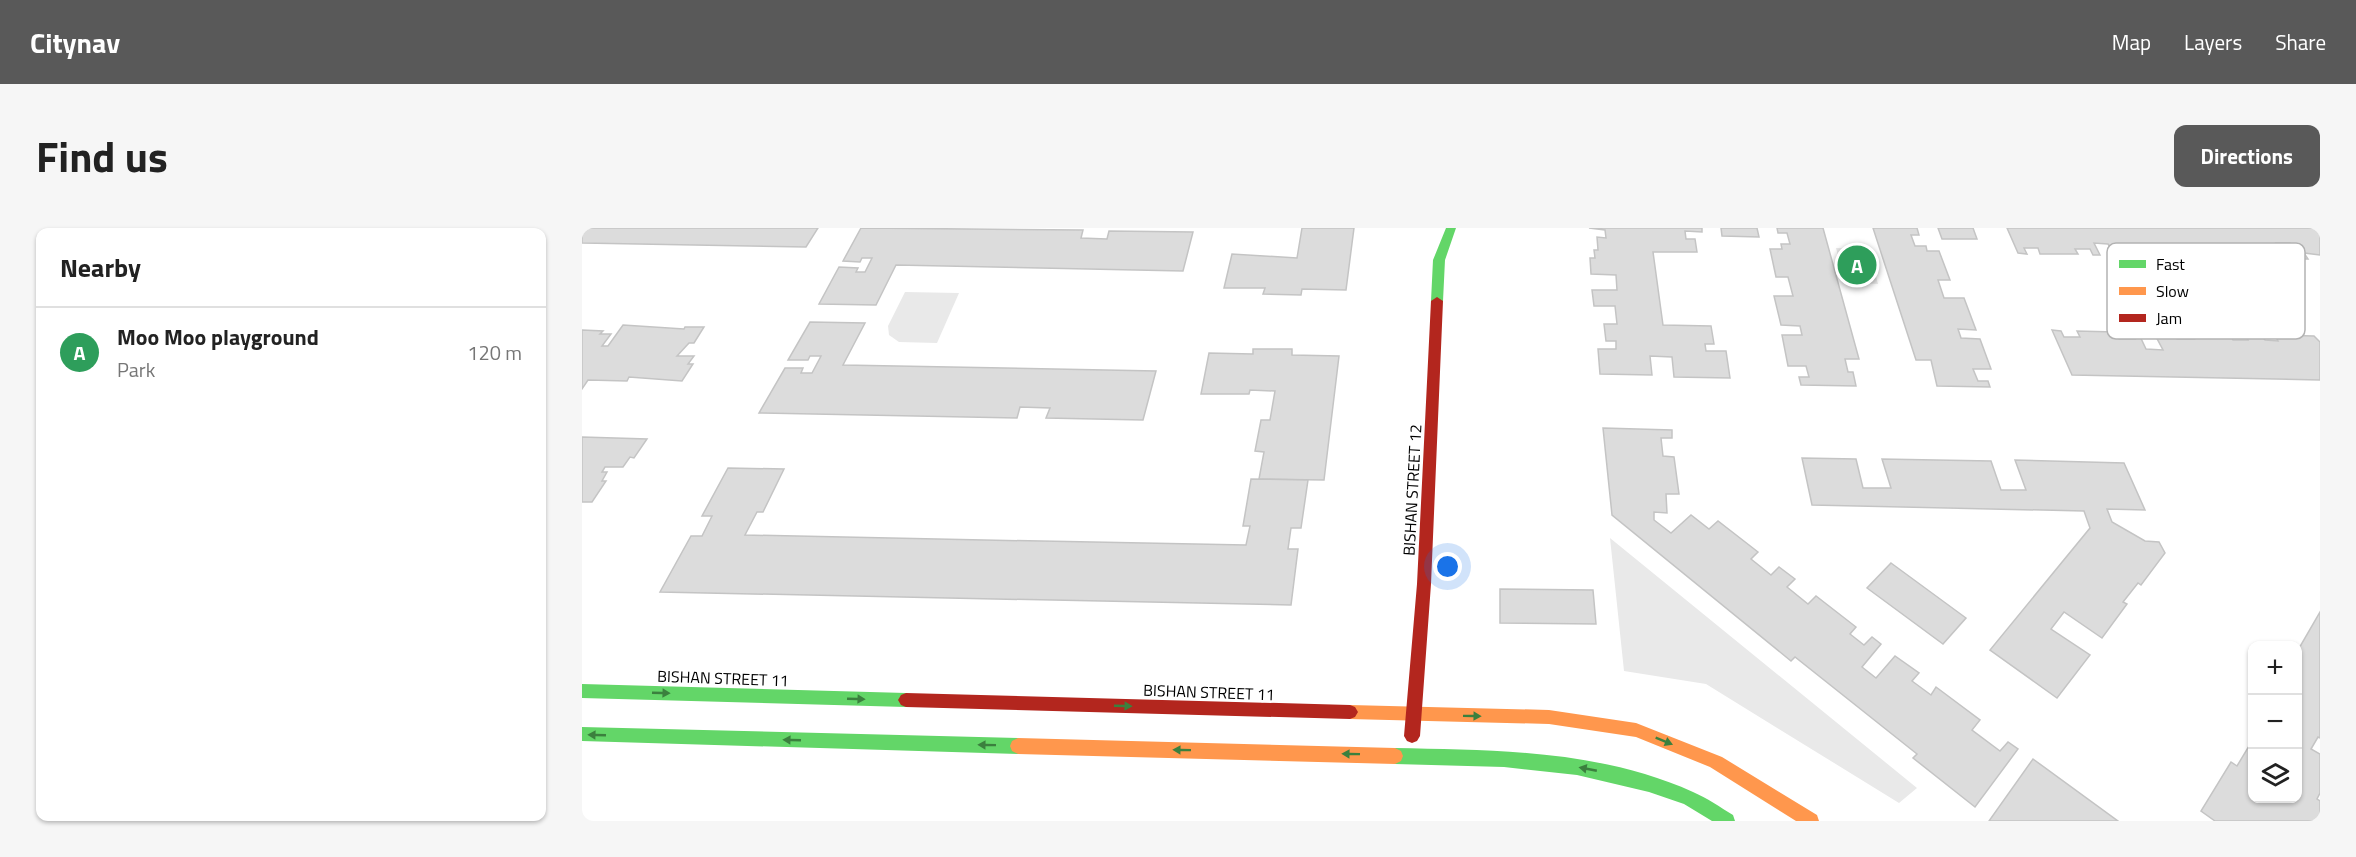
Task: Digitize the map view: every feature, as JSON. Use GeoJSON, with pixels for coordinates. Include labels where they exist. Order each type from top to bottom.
{"type":"FeatureCollection","features":[{"type":"Feature","properties":{"kind":"street","name":"BISHAN STREET 12"},"geometry":{"type":"LineString","coordinates":[[1410,756],[1424,584],[1439,260],[1451,228]]}},
{"type":"Feature","properties":{"kind":"street","name":"BISHAN STREET 11"},"geometry":{"type":"LineString","coordinates":[[582,691],[1549,717],[1636,730],[1716,762],[1811,821]]}},
{"type":"Feature","properties":{"kind":"street"},"geometry":{"type":"LineString","coordinates":[[582,734],[1410,756],[1555,762],[1602,772],[1685,796],[1727,821]]}},
{"type":"Feature","properties":{"kind":"shaded area"},"geometry":{"type":"Polygon","coordinates":[[[1836,248],[1869,249],[1878,284],[1845,282],[1836,248]]]}},
{"type":"Feature","properties":{"kind":"shaded area"},"geometry":{"type":"Polygon","coordinates":[[[905,292],[959,293],[937,343],[899,342],[889,335],[888,326],[905,292]]]}},
{"type":"Feature","properties":{"kind":"shaded area"},"geometry":{"type":"Polygon","coordinates":[[[1610,538],[1917,788],[1899,803],[1706,684],[1624,671],[1610,538]]]}},
{"type":"Feature","properties":{"kind":"building"},"geometry":{"type":"Polygon","coordinates":[[[582,228],[818,228],[806,247],[582,243],[582,228]]]}},
{"type":"Feature","properties":{"kind":"building"},"geometry":{"type":"Polygon","coordinates":[[[861,228],[1083,230],[1081,238],[1107,239],[1109,231],[1193,232],[1183,271],[896,265],[876,305],[819,304],[839,267],[858,268],[856,272],[865,272],[872,258],[862,258],[860,262],[843,261],[861,228]]]}},
{"type":"Feature","properties":{"kind":"building"},"geometry":{"type":"Polygon","coordinates":[[[1302,228],[1354,228],[1346,290],[1302,289],[1301,295],[1263,294],[1265,288],[1224,288],[1232,254],[1297,258],[1302,228]]]}},
{"type":"Feature","properties":{"kind":"building"},"geometry":{"type":"Polygon","coordinates":[[[1589,228],[1702,228],[1702,232],[1685,231],[1686,239],[1695,239],[1697,252],[1653,252],[1663,325],[1711,326],[1714,344],[1705,344],[1706,351],[1726,351],[1730,378],[1674,377],[1672,357],[1650,356],[1652,375],[1600,374],[1598,349],[1616,349],[1616,341],[1606,341],[1604,324],[1617,324],[1615,306],[1594,306],[1592,290],[1617,290],[1616,275],[1591,274],[1590,258],[1595,258],[1594,250],[1598,250],[1597,237],[1606,238],[1605,230],[1589,228]]]}},
{"type":"Feature","properties":{"kind":"building"},"geometry":{"type":"Polygon","coordinates":[[[1721,228],[1757,228],[1759,237],[1722,236],[1721,228]]]}},
{"type":"Feature","properties":{"kind":"building"},"geometry":{"type":"Polygon","coordinates":[[[1777,228],[1823,228],[1859,359],[1845,359],[1848,372],[1853,372],[1856,386],[1801,385],[1799,377],[1809,377],[1806,366],[1788,366],[1782,335],[1802,335],[1800,326],[1781,325],[1774,296],[1793,296],[1788,277],[1776,277],[1770,249],[1782,249],[1781,244],[1790,244],[1787,233],[1778,233],[1777,228]]]}},
{"type":"Feature","properties":{"kind":"building"},"geometry":{"type":"Polygon","coordinates":[[[1873,228],[1917,228],[1919,235],[1911,235],[1915,246],[1926,246],[1927,251],[1939,251],[1950,280],[1938,280],[1944,298],[1964,298],[1976,330],[1958,329],[1961,338],[1980,339],[1991,369],[1973,369],[1978,381],[1988,381],[1990,387],[1937,386],[1931,360],[1916,360],[1873,228]]]}},
{"type":"Feature","properties":{"kind":"building"},"geometry":{"type":"Polygon","coordinates":[[[1938,228],[1973,228],[1977,239],[1942,239],[1938,228]]]}},
{"type":"Feature","properties":{"kind":"building"},"geometry":{"type":"Polygon","coordinates":[[[2007,228],[2320,228],[2320,255],[2305,253],[2305,243],[2094,243],[2100,255],[2093,255],[2090,249],[2075,249],[2078,254],[2040,254],[2038,248],[2024,248],[2027,254],[2018,253],[2007,228]]]}},
{"type":"Feature","properties":{"kind":"building"},"geometry":{"type":"Polygon","coordinates":[[[810,322],[865,323],[843,365],[1156,371],[1143,420],[1046,418],[1050,408],[1020,407],[1017,418],[759,413],[785,368],[803,368],[801,373],[812,373],[821,356],[810,356],[808,360],[788,360],[810,322]]]}},
{"type":"Feature","properties":{"kind":"building"},"geometry":{"type":"Polygon","coordinates":[[[623,325],[684,329],[685,327],[704,327],[694,343],[689,343],[677,356],[694,356],[688,364],[693,364],[682,381],[629,377],[627,381],[588,380],[582,389],[582,330],[603,331],[600,334],[611,334],[602,346],[608,346],[623,325]]]}},
{"type":"Feature","properties":{"kind":"building"},"geometry":{"type":"Polygon","coordinates":[[[2052,330],[2061,331],[2064,337],[2080,337],[2077,331],[2107,332],[2107,339],[2141,339],[2146,349],[2163,350],[2157,339],[2278,341],[2277,339],[2305,339],[2305,336],[2314,336],[2320,342],[2320,380],[2072,375],[2052,330]]]}},
{"type":"Feature","properties":{"kind":"building"},"geometry":{"type":"Polygon","coordinates":[[[1253,349],[1292,349],[1292,355],[1339,356],[1324,480],[1259,479],[1264,452],[1255,451],[1261,420],[1270,420],[1275,391],[1250,390],[1249,394],[1201,394],[1209,353],[1253,354],[1253,349]]]}},
{"type":"Feature","properties":{"kind":"building"},"geometry":{"type":"Polygon","coordinates":[[[1603,428],[1672,430],[1672,438],[1661,438],[1663,456],[1674,457],[1679,494],[1666,494],[1667,513],[1654,512],[1654,520],[1671,533],[1691,515],[1709,529],[1718,521],[1758,552],[1751,559],[1771,575],[1779,567],[1795,579],[1787,587],[1808,604],[1816,596],[1856,627],[1850,634],[1864,645],[1872,637],[1881,644],[1862,667],[1876,678],[1895,656],[1919,673],[1912,681],[1931,695],[1936,687],[1980,720],[1972,730],[2000,751],[2008,742],[2018,749],[1975,807],[1913,758],[1917,754],[1795,657],[1791,661],[1612,515],[1603,428]]]}},
{"type":"Feature","properties":{"kind":"building"},"geometry":{"type":"Polygon","coordinates":[[[582,437],[647,439],[634,458],[630,457],[623,467],[605,467],[602,472],[607,472],[602,481],[606,481],[592,502],[582,502],[582,437]]]}},
{"type":"Feature","properties":{"kind":"building"},"geometry":{"type":"Polygon","coordinates":[[[1802,458],[1856,459],[1863,488],[1891,488],[1882,459],[1991,461],[2001,490],[2026,490],[2015,460],[2124,463],[2145,510],[2107,509],[2112,522],[2145,541],[2159,542],[2165,553],[2141,585],[2138,583],[2123,602],[2127,604],[2102,638],[2064,612],[2051,629],[2090,655],[2057,698],[1990,650],[2090,528],[2084,511],[1812,505],[1802,458]]]}},
{"type":"Feature","properties":{"kind":"building"},"geometry":{"type":"Polygon","coordinates":[[[728,468],[784,469],[763,512],[757,512],[745,535],[984,540],[1246,545],[1250,526],[1243,526],[1251,479],[1308,480],[1301,528],[1291,528],[1288,549],[1298,549],[1291,605],[660,592],[691,536],[702,536],[712,516],[702,516],[728,468]]]}},
{"type":"Feature","properties":{"kind":"building"},"geometry":{"type":"Polygon","coordinates":[[[1891,563],[1966,618],[1943,644],[1867,588],[1891,563]]]}},
{"type":"Feature","properties":{"kind":"building"},"geometry":{"type":"Polygon","coordinates":[[[1500,589],[1593,590],[1596,624],[1500,623],[1500,589]]]}},
{"type":"Feature","properties":{"kind":"building"},"geometry":{"type":"Polygon","coordinates":[[[2320,612],[2320,738],[2318,737],[2311,749],[2320,754],[2320,793],[2317,799],[2320,801],[2320,821],[2215,821],[2201,811],[2231,762],[2237,766],[2248,748],[2248,803],[2302,803],[2302,643],[2320,612]]]}},
{"type":"Feature","properties":{"kind":"building"},"geometry":{"type":"Polygon","coordinates":[[[2033,759],[2118,821],[1989,821],[2033,759]]]}},
{"type":"Feature","properties":{"kind":"traffic: fast"},"geometry":{"type":"LineString","coordinates":[[1437,301],[1439,260],[1451,228]]}},
{"type":"Feature","properties":{"kind":"traffic: fast"},"geometry":{"type":"LineString","coordinates":[[582,691],[906,700]]}},
{"type":"Feature","properties":{"kind":"traffic: fast"},"geometry":{"type":"LineString","coordinates":[[582,734],[1018,746]]}},
{"type":"Feature","properties":{"kind":"traffic: fast"},"geometry":{"type":"LineString","coordinates":[[1395,756],[1541,763],[1614,774],[1684,796],[1727,821]]}},
{"type":"Feature","properties":{"kind":"traffic: slow"},"geometry":{"type":"LineString","coordinates":[[1350,712],[1549,717],[1636,730],[1716,762],[1811,821]]}},
{"type":"Feature","properties":{"kind":"traffic: slow"},"geometry":{"type":"LineString","coordinates":[[1018,746],[1395,756]]}},
{"type":"Feature","properties":{"kind":"traffic: jam"},"geometry":{"type":"LineString","coordinates":[[1412,736],[1424,584],[1437,301]]}},
{"type":"Feature","properties":{"kind":"traffic: jam"},"geometry":{"type":"LineString","coordinates":[[906,700],[1350,712]]}},
{"type":"Feature","properties":{"kind":"place","name":"Moo Moo playground"},"geometry":{"type":"Point","coordinates":[1857,265]}}]}
